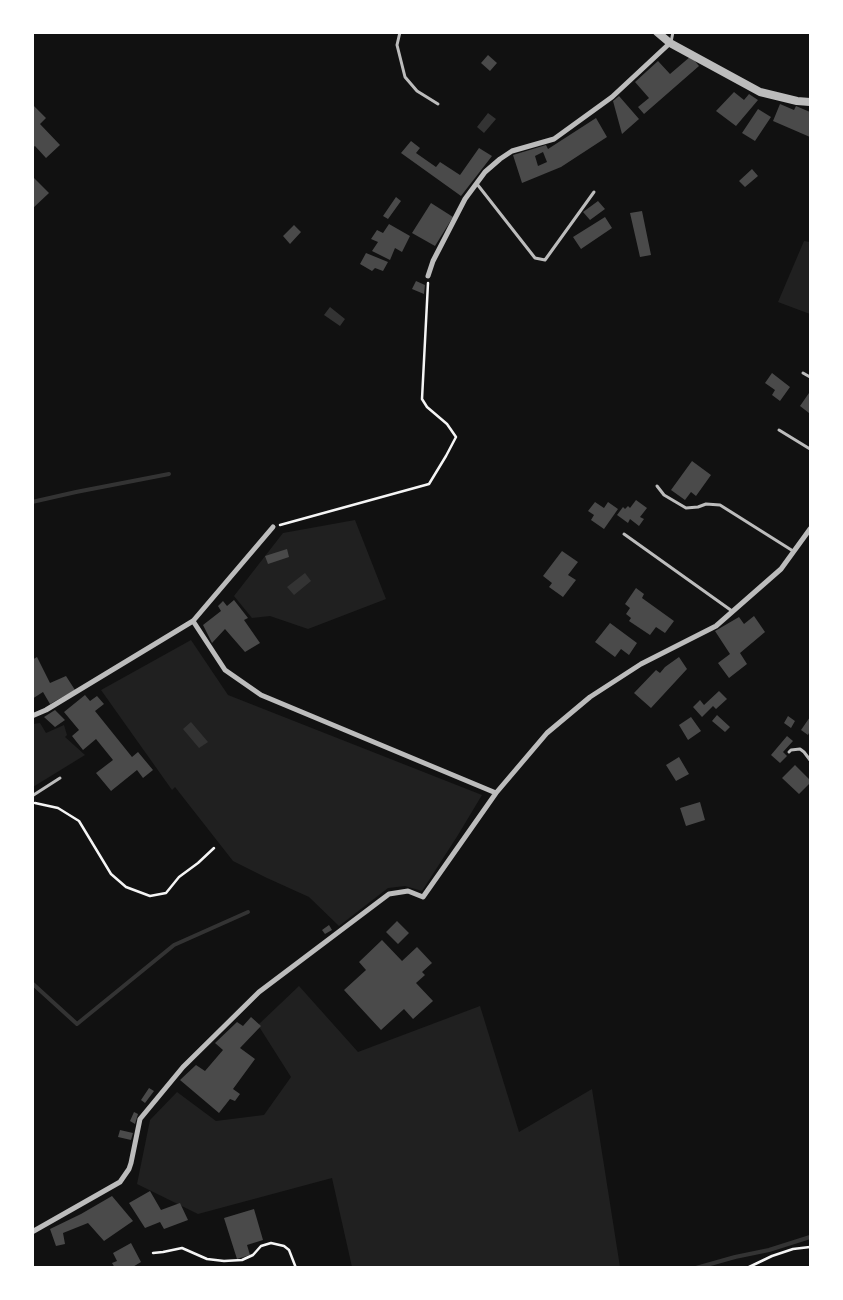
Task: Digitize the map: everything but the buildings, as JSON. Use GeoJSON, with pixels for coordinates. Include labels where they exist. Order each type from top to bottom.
{"type":"FeatureCollection","features":[{"type":"Feature","properties":{"kind":"street"},"geometry":{"type":"LineString","coordinates":[[657,32],[670,43],[760,92],[797,101],[810,102]]}},
{"type":"Feature","properties":{"kind":"street"},"geometry":{"type":"LineString","coordinates":[[428,276],[433,261],[465,199],[485,172],[512,151],[554,139],[612,98],[670,43]]}},
{"type":"Feature","properties":{"kind":"street"},"geometry":{"type":"LineString","coordinates":[[32,716],[46,710],[193,621],[273,527]]}},
{"type":"Feature","properties":{"kind":"street"},"geometry":{"type":"LineString","coordinates":[[32,1232],[120,1182],[131,1163],[140,1119],[183,1067],[259,992],[389,894],[408,891],[423,897],[496,793],[547,733],[590,697],[641,664],[716,626],[781,569],[810,529]]}},
{"type":"Feature","properties":{"kind":"street"},"geometry":{"type":"LineString","coordinates":[[193,621],[225,670],[260,696],[496,793]]}},
{"type":"Feature","properties":{"kind":"lane"},"geometry":{"type":"LineString","coordinates":[[400,32],[397,45],[405,77],[417,91],[438,104]]}},
{"type":"Feature","properties":{"kind":"lane"},"geometry":{"type":"LineString","coordinates":[[670,43],[673,32]]}},
{"type":"Feature","properties":{"kind":"lane"},"geometry":{"type":"LineString","coordinates":[[476,184],[535,258],[545,260],[594,192]]}},
{"type":"Feature","properties":{"kind":"lane"},"geometry":{"type":"LineString","coordinates":[[803,374],[810,377]]}},
{"type":"Feature","properties":{"kind":"lane"},"geometry":{"type":"LineString","coordinates":[[779,430],[810,449]]}},
{"type":"Feature","properties":{"kind":"lane"},"geometry":{"type":"LineString","coordinates":[[657,486],[664,495],[686,508],[706,504],[720,505],[794,552]]}},
{"type":"Feature","properties":{"kind":"lane"},"geometry":{"type":"LineString","coordinates":[[624,534],[733,612]]}},
{"type":"Feature","properties":{"kind":"lane"},"geometry":{"type":"LineString","coordinates":[[789,752],[800,749],[810,760]]}},
{"type":"Feature","properties":{"kind":"lane"},"geometry":{"type":"LineString","coordinates":[[32,796],[60,778]]}},
{"type":"Feature","properties":{"kind":"path"},"geometry":{"type":"LineString","coordinates":[[273,527],[429,484],[434,477],[456,438],[447,424],[427,407],[422,399],[428,276]]}},
{"type":"Feature","properties":{"kind":"path"},"geometry":{"type":"LineString","coordinates":[[32,803],[58,808],[79,821],[111,874],[126,887],[150,896],[166,893],[179,877],[214,848]]}},
{"type":"Feature","properties":{"kind":"path"},"geometry":{"type":"LineString","coordinates":[[153,1253],[182,1248],[207,1259],[224,1261],[242,1260],[253,1255],[261,1246],[271,1243],[284,1246],[289,1250],[296,1268]]}},
{"type":"Feature","properties":{"kind":"path"},"geometry":{"type":"LineString","coordinates":[[747,1268],[772,1256],[793,1249],[810,1247]]}},
{"type":"Feature","properties":{"kind":"shaded area"},"geometry":{"type":"Polygon","coordinates":[[[488,113],[496,119],[484,133],[477,127],[488,113]]]}},
{"type":"Feature","properties":{"kind":"shaded area"},"geometry":{"type":"Polygon","coordinates":[[[804,241],[810,242],[810,314],[778,302],[804,241]]]}},
{"type":"Feature","properties":{"kind":"shaded area"},"geometry":{"type":"Polygon","coordinates":[[[330,307],[345,319],[340,326],[324,315],[330,307]]]}},
{"type":"Feature","properties":{"kind":"shaded area"},"geometry":{"type":"Polygon","coordinates":[[[355,520],[386,599],[308,629],[270,616],[252,618],[234,596],[283,533],[355,520]]]}},
{"type":"Feature","properties":{"kind":"shaded area"},"geometry":{"type":"Polygon","coordinates":[[[305,573],[311,581],[294,595],[287,587],[305,573]]]}},
{"type":"Feature","properties":{"kind":"shaded area"},"geometry":{"type":"Polygon","coordinates":[[[191,640],[228,695],[482,795],[422,891],[405,886],[388,888],[339,926],[309,897],[233,861],[175,787],[172,790],[101,690],[191,640]]]}},
{"type":"Feature","properties":{"kind":"shaded area"},"geometry":{"type":"Polygon","coordinates":[[[191,722],[208,742],[199,748],[183,729],[191,722]]]}},
{"type":"Feature","properties":{"kind":"shaded area"},"geometry":{"type":"Polygon","coordinates":[[[40,723],[46,733],[64,725],[67,735],[65,737],[85,755],[33,787],[33,724],[40,723]]]}},
{"type":"Feature","properties":{"kind":"shaded area"},"geometry":{"type":"Polygon","coordinates":[[[299,986],[358,1052],[480,1006],[519,1132],[592,1089],[620,1267],[352,1267],[332,1178],[198,1214],[137,1184],[150,1120],[177,1092],[216,1121],[264,1115],[291,1077],[258,1025],[299,986]]]}},
{"type":"Feature","properties":{"kind":"waterway"},"geometry":{"type":"LineString","coordinates":[[32,502],[169,474]]}},
{"type":"Feature","properties":{"kind":"waterway"},"geometry":{"type":"LineString","coordinates":[[32,985],[77,1024],[174,945],[248,912]]}},
{"type":"Feature","properties":{"kind":"waterway"},"geometry":{"type":"LineString","coordinates":[[696,1268],[769,1250],[810,1237]]}}]}
